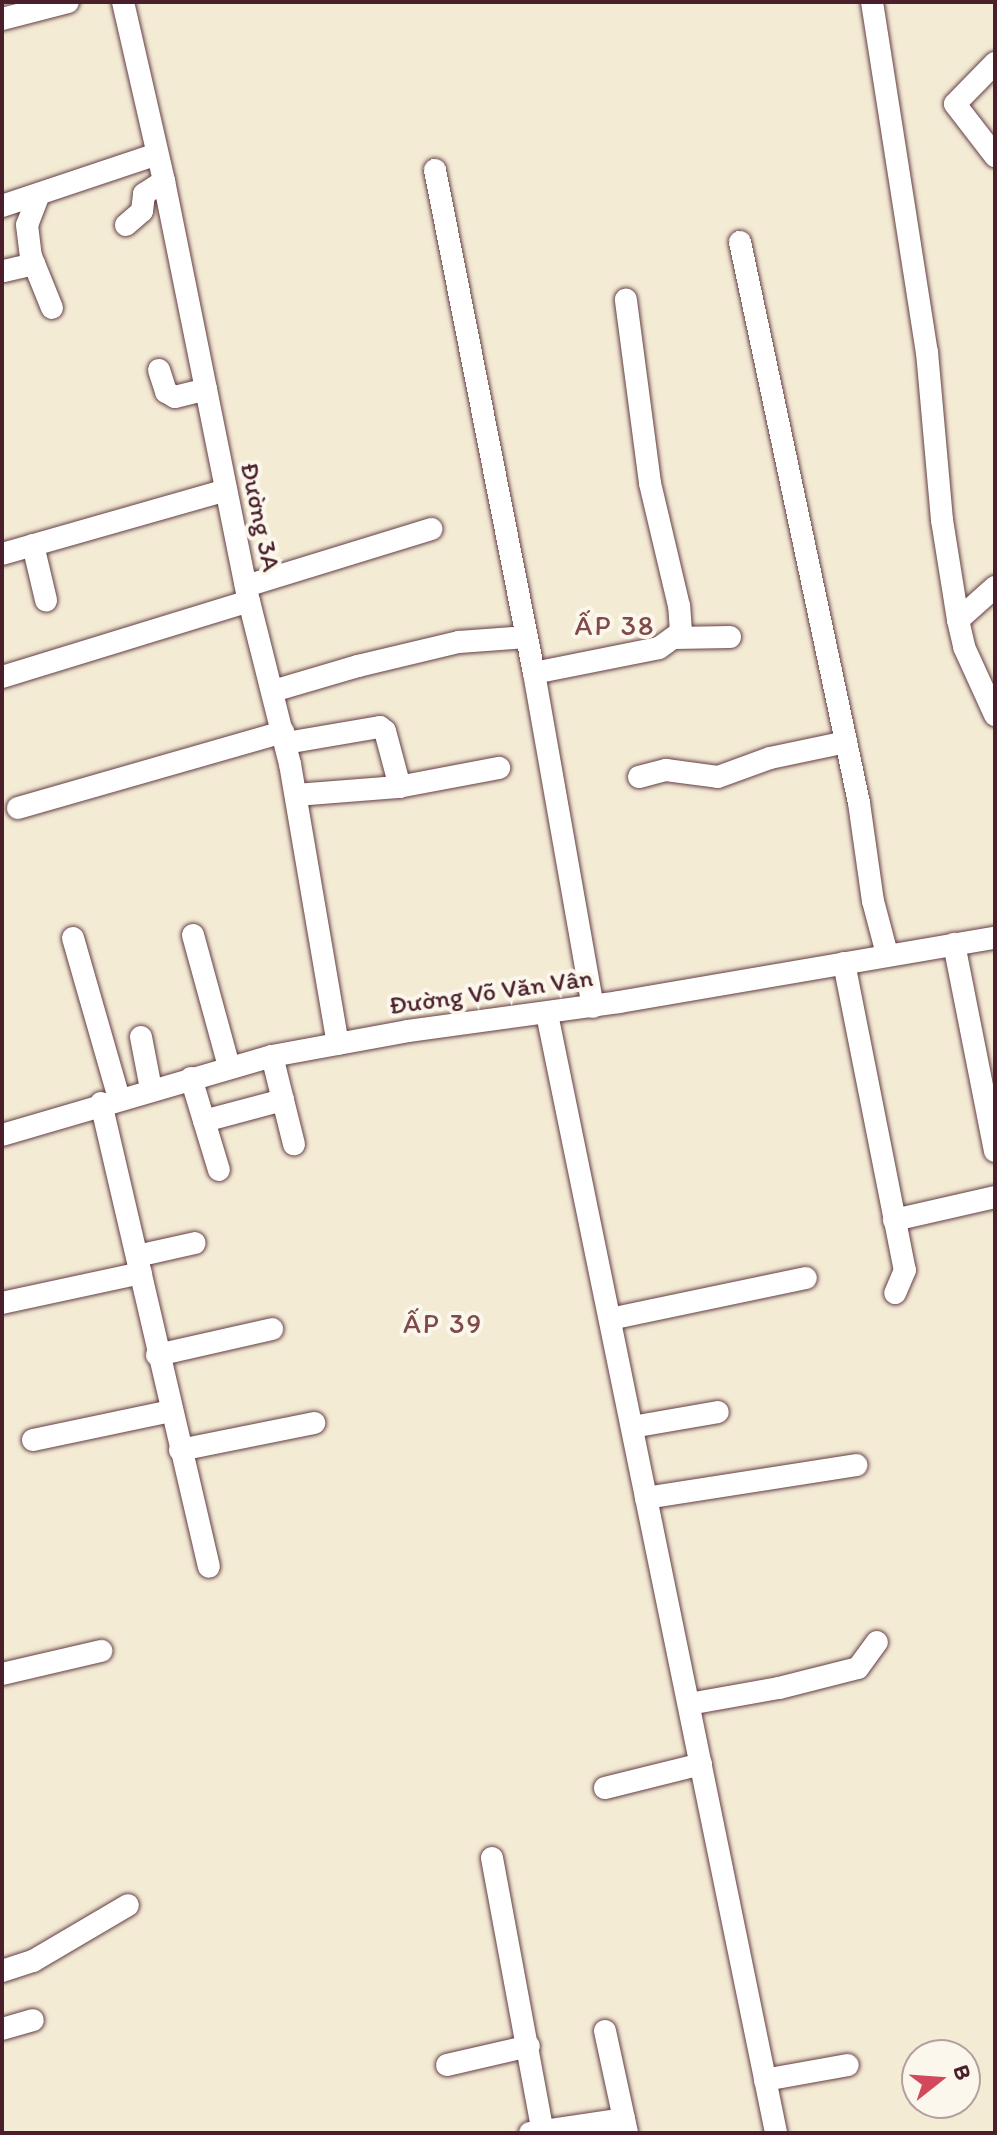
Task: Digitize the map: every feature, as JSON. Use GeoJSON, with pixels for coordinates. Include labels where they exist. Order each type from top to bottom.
{"type":"FeatureCollection","features":[{"type":"Feature","properties":{"kind":"street"},"geometry":{"type":"LineString","coordinates":[[5,13],[68,2]]}},
{"type":"Feature","properties":{"kind":"street","name":"Đường 3A"},"geometry":{"type":"LineString","coordinates":[[123,2],[164,181],[247,594],[296,795],[338,1044]]}},
{"type":"Feature","properties":{"kind":"street"},"geometry":{"type":"LineString","coordinates":[[872,2],[927,352],[942,520],[958,620],[964,647],[995,715]]}},
{"type":"Feature","properties":{"kind":"street"},"geometry":{"type":"LineString","coordinates":[[995,63],[955,104],[995,156]]}},
{"type":"Feature","properties":{"kind":"street"},"geometry":{"type":"LineString","coordinates":[[980,133],[995,115]]}},
{"type":"Feature","properties":{"kind":"street"},"geometry":{"type":"LineString","coordinates":[[2,206],[157,154]]}},
{"type":"Feature","properties":{"kind":"street"},"geometry":{"type":"LineString","coordinates":[[435,170],[534,673],[593,1007]]}},
{"type":"Feature","properties":{"kind":"street"},"geometry":{"type":"LineString","coordinates":[[126,225],[142,211],[144,194],[164,181]]}},
{"type":"Feature","properties":{"kind":"street"},"geometry":{"type":"LineString","coordinates":[[39,194],[27,225],[34,264],[52,308]]}},
{"type":"Feature","properties":{"kind":"street"},"geometry":{"type":"LineString","coordinates":[[740,242],[859,803],[873,901],[887,954]]}},
{"type":"Feature","properties":{"kind":"street"},"geometry":{"type":"LineString","coordinates":[[4,271],[34,264]]}},
{"type":"Feature","properties":{"kind":"street"},"geometry":{"type":"LineString","coordinates":[[534,673],[659,648],[681,632],[679,606],[650,483],[626,300]]}},
{"type":"Feature","properties":{"kind":"street"},"geometry":{"type":"LineString","coordinates":[[159,370],[166,392],[175,397],[206,389]]}},
{"type":"Feature","properties":{"kind":"street"},"geometry":{"type":"LineString","coordinates":[[2,554],[226,490]]}},
{"type":"Feature","properties":{"kind":"street"},"geometry":{"type":"LineString","coordinates":[[2,677],[431,529]]}},
{"type":"Feature","properties":{"kind":"street"},"geometry":{"type":"LineString","coordinates":[[33,545],[46,600]]}},
{"type":"Feature","properties":{"kind":"street"},"geometry":{"type":"LineString","coordinates":[[958,620],[995,587]]}},
{"type":"Feature","properties":{"kind":"street"},"geometry":{"type":"LineString","coordinates":[[273,691],[344,669],[459,642],[527,637]]}},
{"type":"Feature","properties":{"kind":"street"},"geometry":{"type":"LineString","coordinates":[[674,638],[730,637]]}},
{"type":"Feature","properties":{"kind":"street"},"geometry":{"type":"LineString","coordinates":[[18,808],[284,738],[380,727],[385,731],[400,787]]}},
{"type":"Feature","properties":{"kind":"street"},"geometry":{"type":"LineString","coordinates":[[639,777],[666,770],[718,777],[770,758],[846,742]]}},
{"type":"Feature","properties":{"kind":"street"},"geometry":{"type":"LineString","coordinates":[[296,795],[400,787],[499,768]]}},
{"type":"Feature","properties":{"kind":"street"},"geometry":{"type":"LineString","coordinates":[[193,935],[229,1067]]}},
{"type":"Feature","properties":{"kind":"street"},"geometry":{"type":"LineString","coordinates":[[73,938],[110,1101],[157,1355],[209,1567]]}},
{"type":"Feature","properties":{"kind":"street","name":"Đường Võ Văn Vân"},"geometry":{"type":"LineString","coordinates":[[2,1135],[272,1056],[408,1031],[593,1007],[887,954],[995,938]]}},
{"type":"Feature","properties":{"kind":"street"},"geometry":{"type":"LineString","coordinates":[[954,944],[995,1151]]}},
{"type":"Feature","properties":{"kind":"street"},"geometry":{"type":"LineString","coordinates":[[844,963],[905,1270],[895,1293]]}},
{"type":"Feature","properties":{"kind":"street"},"geometry":{"type":"LineString","coordinates":[[547,1014],[776,2133]]}},
{"type":"Feature","properties":{"kind":"street"},"geometry":{"type":"LineString","coordinates":[[141,1037],[151,1089]]}},
{"type":"Feature","properties":{"kind":"street"},"geometry":{"type":"LineString","coordinates":[[272,1056],[294,1144]]}},
{"type":"Feature","properties":{"kind":"street"},"geometry":{"type":"LineString","coordinates":[[191,1078],[219,1170]]}},
{"type":"Feature","properties":{"kind":"street"},"geometry":{"type":"LineString","coordinates":[[204,1121],[283,1100]]}},
{"type":"Feature","properties":{"kind":"street"},"geometry":{"type":"LineString","coordinates":[[894,1220],[995,1197]]}},
{"type":"Feature","properties":{"kind":"street"},"geometry":{"type":"LineString","coordinates":[[2,1303],[139,1264],[195,1243]]}},
{"type":"Feature","properties":{"kind":"street"},"geometry":{"type":"LineString","coordinates":[[610,1319],[806,1278]]}},
{"type":"Feature","properties":{"kind":"street"},"geometry":{"type":"LineString","coordinates":[[157,1355],[272,1329]]}},
{"type":"Feature","properties":{"kind":"street"},"geometry":{"type":"LineString","coordinates":[[33,1440],[171,1411]]}},
{"type":"Feature","properties":{"kind":"street"},"geometry":{"type":"LineString","coordinates":[[632,1427],[718,1412]]}},
{"type":"Feature","properties":{"kind":"street"},"geometry":{"type":"LineString","coordinates":[[180,1450],[314,1423]]}},
{"type":"Feature","properties":{"kind":"street"},"geometry":{"type":"LineString","coordinates":[[646,1498],[856,1465]]}},
{"type":"Feature","properties":{"kind":"street"},"geometry":{"type":"LineString","coordinates":[[689,1704],[779,1688],[858,1668],[877,1642]]}},
{"type":"Feature","properties":{"kind":"street"},"geometry":{"type":"LineString","coordinates":[[2,1674],[101,1651]]}},
{"type":"Feature","properties":{"kind":"street"},"geometry":{"type":"LineString","coordinates":[[605,1788],[701,1764]]}},
{"type":"Feature","properties":{"kind":"street"},"geometry":{"type":"LineString","coordinates":[[492,1858],[529,2046],[538,2132],[626,2126],[605,2031]]}},
{"type":"Feature","properties":{"kind":"street"},"geometry":{"type":"LineString","coordinates":[[2,1971],[33,1961],[128,1905]]}},
{"type":"Feature","properties":{"kind":"street"},"geometry":{"type":"LineString","coordinates":[[2,2029],[33,2020]]}},
{"type":"Feature","properties":{"kind":"street"},"geometry":{"type":"LineString","coordinates":[[447,2065],[529,2046]]}},
{"type":"Feature","properties":{"kind":"street"},"geometry":{"type":"LineString","coordinates":[[765,2080],[848,2065]]}},
{"type":"Feature","properties":{"kind":"district","name":"ẤP 38"},"geometry":{"type":"Point","coordinates":[615,625]}},
{"type":"Feature","properties":{"kind":"district","name":"ẤP 39"},"geometry":{"type":"Point","coordinates":[443,1323]}}]}
